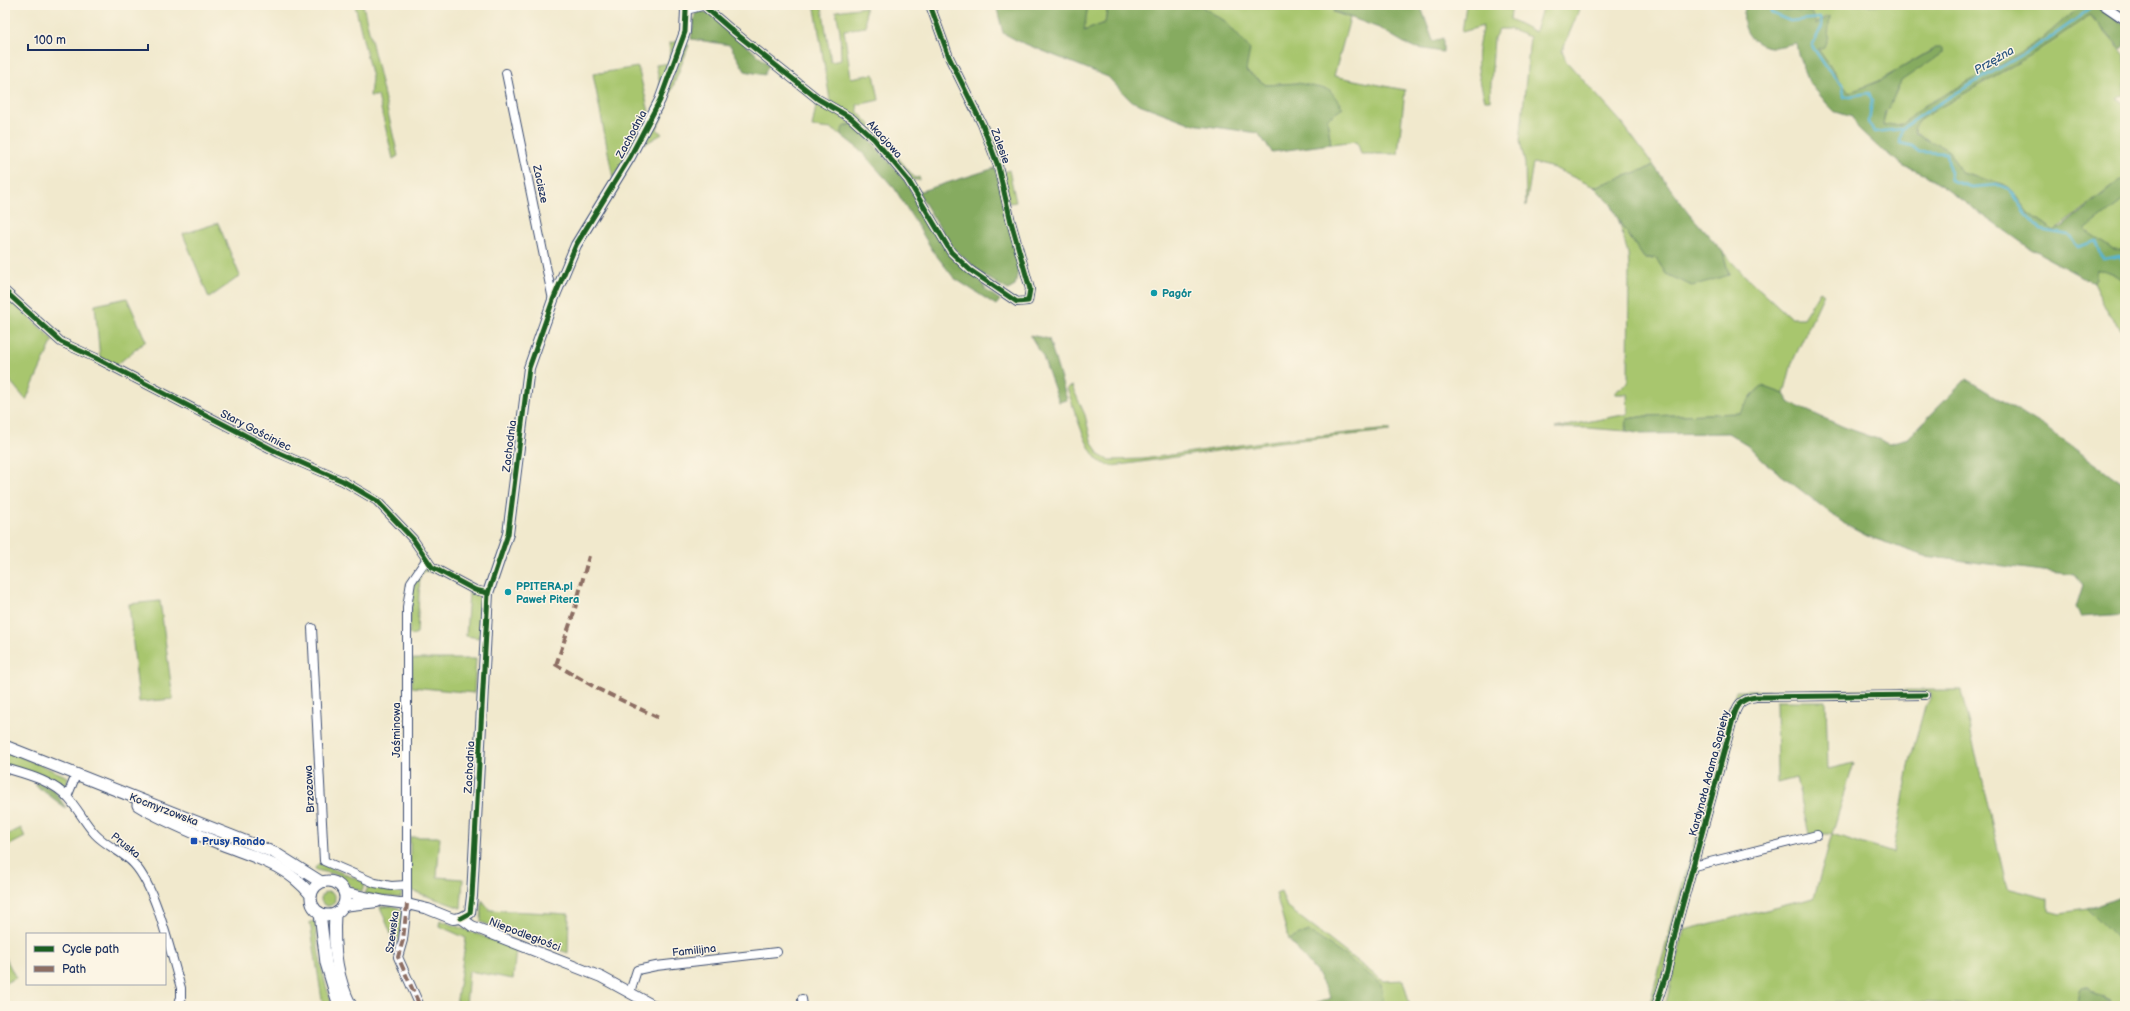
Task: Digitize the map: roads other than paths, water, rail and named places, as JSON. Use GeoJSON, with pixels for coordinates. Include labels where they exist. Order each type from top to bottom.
{"type":"FeatureCollection","features":[{"type":"Feature","properties":{"kind":"main road","name":"Kocmyrzowska"},"geometry":{"type":"LineString","coordinates":[[5,746],[113,790],[275,852],[321,882]]}},
{"type":"Feature","properties":{"kind":"main road","name":"Kocmyrzowska"},"geometry":{"type":"LineString","coordinates":[[113,790],[144,808],[186,828],[217,842],[264,859],[290,874],[311,895]]}},
{"type":"Feature","properties":{"kind":"main road"},"geometry":{"type":"LineString","coordinates":[[339,910],[328,915],[320,913],[313,906],[311,895],[316,886],[321,882],[331,881],[336,883],[345,893],[339,910],[334,938],[337,966],[351,1006]]}},
{"type":"Feature","properties":{"kind":"main road"},"geometry":{"type":"LineString","coordinates":[[320,913],[326,963],[339,1006]]}},
{"type":"Feature","properties":{"kind":"street","name":"Akacjowa"},"geometry":{"type":"LineString","coordinates":[[705,5],[734,32],[812,94],[851,118],[874,139],[908,180],[951,252],[970,270],[1017,302],[1028,301]]}},
{"type":"Feature","properties":{"kind":"street"},"geometry":{"type":"LineString","coordinates":[[685,7],[705,5]]}},
{"type":"Feature","properties":{"kind":"street","name":"Zalesie"},"geometry":{"type":"LineString","coordinates":[[930,5],[949,57],[982,124],[998,166],[1011,222],[1030,289],[1028,301]]}},
{"type":"Feature","properties":{"kind":"street"},"geometry":{"type":"LineString","coordinates":[[2103,5],[2125,20]]}},
{"type":"Feature","properties":{"kind":"street","name":"Zachodnia"},"geometry":{"type":"LineString","coordinates":[[461,918],[470,913],[472,896],[488,593],[508,534],[529,368],[553,300],[576,245],[630,157],[660,100],[685,32],[685,7]]}},
{"type":"Feature","properties":{"kind":"street","name":"Zacisze"},"geometry":{"type":"LineString","coordinates":[[506,72],[553,300]]}},
{"type":"Feature","properties":{"kind":"street","name":"Stary Gościniec"},"geometry":{"type":"LineString","coordinates":[[5,291],[61,342],[96,358],[279,453],[343,481],[377,501],[413,539],[432,567],[475,590],[488,593]]}},
{"type":"Feature","properties":{"kind":"street","name":"Jaśminowa"},"geometry":{"type":"LineString","coordinates":[[407,904],[407,607],[411,582],[426,560]]}},
{"type":"Feature","properties":{"kind":"street","name":"Brzozowa"},"geometry":{"type":"LineString","coordinates":[[312,628],[324,861],[375,883],[390,886],[407,885]]}},
{"type":"Feature","properties":{"kind":"street","name":"Kardynała Adama Sapiehy"},"geometry":{"type":"LineString","coordinates":[[1656,1006],[1667,972],[1677,924],[1736,709],[1742,700],[1756,697],[1925,695]]}},
{"type":"Feature","properties":{"kind":"street","name":"Pruska"},"geometry":{"type":"LineString","coordinates":[[5,768],[44,782],[67,797],[97,835],[134,864],[145,882],[165,933]]}},
{"type":"Feature","properties":{"kind":"street"},"geometry":{"type":"LineString","coordinates":[[67,797],[76,775]]}},
{"type":"Feature","properties":{"kind":"street"},"geometry":{"type":"LineString","coordinates":[[1694,866],[1817,835]]}},
{"type":"Feature","properties":{"kind":"street","name":"Niepodległości"},"geometry":{"type":"LineString","coordinates":[[345,893],[384,902],[407,904],[428,909],[453,919],[461,918],[472,926],[594,974],[654,1006]]}},
{"type":"Feature","properties":{"kind":"street","name":"Niepodległości"},"geometry":{"type":"LineString","coordinates":[[339,910],[384,902]]}},
{"type":"Feature","properties":{"kind":"street","name":"Szewska"},"geometry":{"type":"LineString","coordinates":[[407,904],[403,940],[398,957],[420,1006]]}},
{"type":"Feature","properties":{"kind":"street","name":"Pruska"},"geometry":{"type":"LineString","coordinates":[[166,937],[181,988],[181,998],[177,1006]]}},
{"type":"Feature","properties":{"kind":"street","name":"Familijna"},"geometry":{"type":"LineString","coordinates":[[630,992],[637,970],[656,966],[777,952]]}},
{"type":"Feature","properties":{"kind":"waterway"},"geometry":{"type":"LineString","coordinates":[[1772,5],[1771,13],[1790,21],[1820,18],[1822,26],[1812,46],[1827,68],[1843,85],[1844,97],[1869,93],[1872,100],[1869,122],[1874,132],[1902,129],[1900,143],[1912,146],[1919,152],[1947,153],[1951,180],[1971,187],[1999,185],[2009,189],[2025,213],[2041,230],[2068,235],[2078,247],[2096,241],[2103,259],[2120,256],[2125,264]]}},
{"type":"Feature","properties":{"kind":"waterway","name":"Przężna"},"geometry":{"type":"LineString","coordinates":[[1902,129],[1949,97],[2048,39],[2094,5]]}},
{"type":"Feature","properties":{"kind":"place","name":"Pagór"},"geometry":{"type":"Point","coordinates":[1154,293]}},
{"type":"Feature","properties":{"kind":"place","name":"PPITERA.pl Paweł Pitera"},"geometry":{"type":"Point","coordinates":[508,592]}},
{"type":"Feature","properties":{"kind":"place","name":"Prusy Rondo"},"geometry":{"type":"Point","coordinates":[194,841]}}]}
